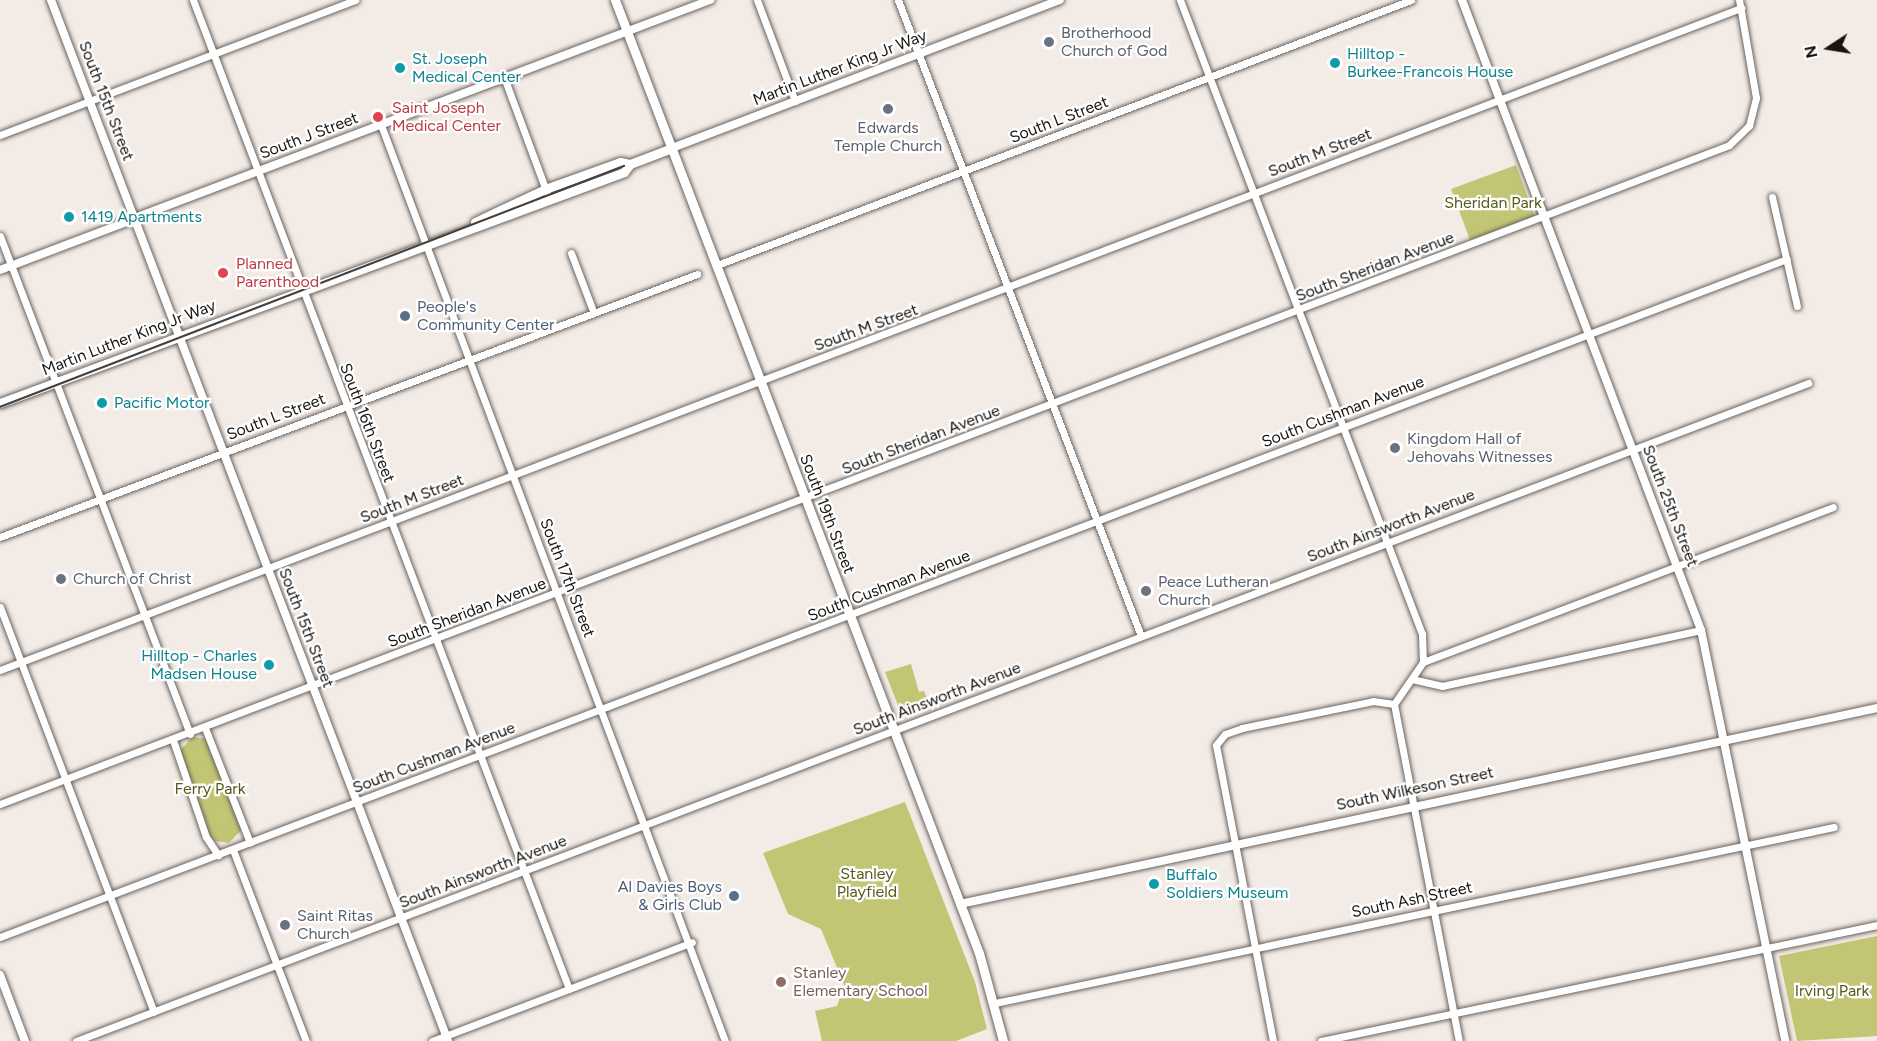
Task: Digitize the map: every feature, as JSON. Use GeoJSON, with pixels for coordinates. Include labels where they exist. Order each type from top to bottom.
{"type":"FeatureCollection","features":[{"type":"Feature","properties":{"kind":"main road","name":"South 19th Street"},"geometry":{"type":"LineString","coordinates":[[615,0],[960,904],[995,1003],[1003,1041]]}},
{"type":"Feature","properties":{"kind":"main road","name":"Martin Luther King Jr Way"},"geometry":{"type":"LineString","coordinates":[[470,225],[495,208],[620,162],[630,164],[672,148]]}},
{"type":"Feature","properties":{"kind":"main road","name":"Martin Luther King Jr Way"},"geometry":{"type":"LineString","coordinates":[[0,403],[470,225],[549,200],[624,172],[630,164]]}},
{"type":"Feature","properties":{"kind":"street","name":"South 15th Street"},"geometry":{"type":"LineString","coordinates":[[51,0],[447,1038]]}},
{"type":"Feature","properties":{"kind":"street","name":"South 16th Street"},"geometry":{"type":"LineString","coordinates":[[193,0],[569,989]]}},
{"type":"Feature","properties":{"kind":"street"},"geometry":{"type":"LineString","coordinates":[[0,135],[213,54],[335,4],[355,0]]}},
{"type":"Feature","properties":{"kind":"street"},"geometry":{"type":"LineString","coordinates":[[489,84],[710,0]]}},
{"type":"Feature","properties":{"kind":"street"},"geometry":{"type":"LineString","coordinates":[[757,0],[795,101]]}},
{"type":"Feature","properties":{"kind":"street"},"geometry":{"type":"LineString","coordinates":[[898,0],[1141,636]]}},
{"type":"Feature","properties":{"kind":"street","name":"Martin Luther King Jr Way"},"geometry":{"type":"LineString","coordinates":[[672,148],[1060,0]]}},
{"type":"Feature","properties":{"kind":"street"},"geometry":{"type":"LineString","coordinates":[[1180,0],[1422,634],[1423,662],[1394,704],[1460,1041]]}},
{"type":"Feature","properties":{"kind":"street","name":"South L Street"},"geometry":{"type":"LineString","coordinates":[[717,265],[1411,0]]}},
{"type":"Feature","properties":{"kind":"street","name":"South 25th Street"},"geometry":{"type":"LineString","coordinates":[[1462,0],[1701,630],[1785,1041]]}},
{"type":"Feature","properties":{"kind":"street","name":"South M Street"},"geometry":{"type":"LineString","coordinates":[[0,670],[1007,290],[1500,100],[1740,4]]}},
{"type":"Feature","properties":{"kind":"street","name":"South Sheridan Avenue"},"geometry":{"type":"LineString","coordinates":[[0,804],[190,734],[1718,150],[1746,131],[1757,88],[1740,4]]}},
{"type":"Feature","properties":{"kind":"street"},"geometry":{"type":"LineString","coordinates":[[489,84],[505,80],[516,74]]}},
{"type":"Feature","properties":{"kind":"street"},"geometry":{"type":"LineString","coordinates":[[505,80],[549,200]]}},
{"type":"Feature","properties":{"kind":"street","name":"South J Street"},"geometry":{"type":"LineString","coordinates":[[0,270],[489,84]]}},
{"type":"Feature","properties":{"kind":"street","name":"South 17th Street"},"geometry":{"type":"LineString","coordinates":[[381,125],[692,942],[725,1041]]}},
{"type":"Feature","properties":{"kind":"street"},"geometry":{"type":"LineString","coordinates":[[1772,197],[1797,306]]}},
{"type":"Feature","properties":{"kind":"street"},"geometry":{"type":"LineString","coordinates":[[0,236],[190,734]]}},
{"type":"Feature","properties":{"kind":"street"},"geometry":{"type":"LineString","coordinates":[[571,253],[592,311]]}},
{"type":"Feature","properties":{"kind":"street","name":"South Cushman Avenue"},"geometry":{"type":"LineString","coordinates":[[0,937],[1787,259]]}},
{"type":"Feature","properties":{"kind":"street","name":"South L Street"},"geometry":{"type":"LineString","coordinates":[[0,537],[592,311],[697,274]]}},
{"type":"Feature","properties":{"kind":"street","name":"South Ainsworth Avenue"},"geometry":{"type":"LineString","coordinates":[[76,1041],[1808,383]]}},
{"type":"Feature","properties":{"kind":"street"},"geometry":{"type":"LineString","coordinates":[[1423,662],[1833,507]]}},
{"type":"Feature","properties":{"kind":"street"},"geometry":{"type":"LineString","coordinates":[[0,607],[154,1011]]}},
{"type":"Feature","properties":{"kind":"street"},"geometry":{"type":"LineString","coordinates":[[1412,679],[1442,686],[1701,630]]}},
{"type":"Feature","properties":{"kind":"street"},"geometry":{"type":"LineString","coordinates":[[1273,1041],[1233,842],[1218,742],[1242,728],[1372,701],[1394,704]]}},
{"type":"Feature","properties":{"kind":"street","name":"South Wilkeson Street"},"geometry":{"type":"LineString","coordinates":[[960,904],[1233,842],[1877,708]]}},
{"type":"Feature","properties":{"kind":"street"},"geometry":{"type":"LineString","coordinates":[[205,728],[249,843]]}},
{"type":"Feature","properties":{"kind":"street"},"geometry":{"type":"LineString","coordinates":[[173,740],[206,837],[218,855]]}},
{"type":"Feature","properties":{"kind":"street","name":"South Ash Street"},"geometry":{"type":"LineString","coordinates":[[995,1003],[1254,946],[1834,827]]}},
{"type":"Feature","properties":{"kind":"street"},"geometry":{"type":"LineString","coordinates":[[233,850],[306,1041]]}},
{"type":"Feature","properties":{"kind":"street"},"geometry":{"type":"LineString","coordinates":[[1321,1041],[1877,925]]}},
{"type":"Feature","properties":{"kind":"street"},"geometry":{"type":"LineString","coordinates":[[432,1041],[447,1038],[692,942]]}},
{"type":"Feature","properties":{"kind":"street"},"geometry":{"type":"LineString","coordinates":[[0,975],[25,1041]]}},
{"type":"Feature","properties":{"kind":"green space","name":"Sheridan Park"},"geometry":{"type":"Polygon","coordinates":[[[1516,165],[1535,217],[1470,240],[1451,189],[1516,165]]]}},
{"type":"Feature","properties":{"kind":"green space"},"geometry":{"type":"Polygon","coordinates":[[[911,664],[919,692],[924,691],[930,705],[902,716],[885,672],[911,664]]]}},
{"type":"Feature","properties":{"kind":"green space","name":"Ferry Park"},"geometry":{"type":"Polygon","coordinates":[[[192,737],[209,739],[243,828],[229,843],[215,841],[207,832],[178,753],[192,737]]]}},
{"type":"Feature","properties":{"kind":"green space","name":"Stanley Playfield"},"geometry":{"type":"Polygon","coordinates":[[[905,802],[975,982],[987,1029],[956,1041],[822,1041],[815,1011],[837,1006],[844,985],[821,929],[788,914],[763,853],[905,802]]]}},
{"type":"Feature","properties":{"kind":"green space","name":"Irving Park"},"geometry":{"type":"Polygon","coordinates":[[[1877,936],[1877,1036],[1797,1041],[1779,956],[1877,936]]]}},
{"type":"Feature","properties":{"kind":"tram line"},"geometry":{"type":"LineString","coordinates":[[0,407],[624,166]]}},
{"type":"Feature","properties":{"kind":"place","name":"Brotherhood Church of God"},"geometry":{"type":"Point","coordinates":[1049,42]}},
{"type":"Feature","properties":{"kind":"place","name":"Hilltop - Burkee-Francois House"},"geometry":{"type":"Point","coordinates":[1335,63]}},
{"type":"Feature","properties":{"kind":"place","name":"St. Joseph Medical Center"},"geometry":{"type":"Point","coordinates":[400,68]}},
{"type":"Feature","properties":{"kind":"place","name":"Edwards Temple Church"},"geometry":{"type":"Point","coordinates":[888,109]}},
{"type":"Feature","properties":{"kind":"place","name":"Saint Joseph Medical Center"},"geometry":{"type":"Point","coordinates":[378,117]}},
{"type":"Feature","properties":{"kind":"place","name":"1419 Apartments"},"geometry":{"type":"Point","coordinates":[69,217]}},
{"type":"Feature","properties":{"kind":"place","name":"Planned Parenthood"},"geometry":{"type":"Point","coordinates":[223,273]}},
{"type":"Feature","properties":{"kind":"place","name":"People's Community Center"},"geometry":{"type":"Point","coordinates":[405,316]}},
{"type":"Feature","properties":{"kind":"place","name":"Pacific Motor"},"geometry":{"type":"Point","coordinates":[102,403]}},
{"type":"Feature","properties":{"kind":"place","name":"Kingdom Hall of Jehovahs Witnesses"},"geometry":{"type":"Point","coordinates":[1395,448]}},
{"type":"Feature","properties":{"kind":"place","name":"Church of Christ"},"geometry":{"type":"Point","coordinates":[61,579]}},
{"type":"Feature","properties":{"kind":"place","name":"Peace Lutheran Church"},"geometry":{"type":"Point","coordinates":[1146,591]}},
{"type":"Feature","properties":{"kind":"place","name":"Hilltop - Charles Madsen House"},"geometry":{"type":"Point","coordinates":[269,665]}},
{"type":"Feature","properties":{"kind":"place","name":"Buffalo Soldiers Museum"},"geometry":{"type":"Point","coordinates":[1154,884]}},
{"type":"Feature","properties":{"kind":"place","name":"Al Davies Boys & Girls Club"},"geometry":{"type":"Point","coordinates":[734,896]}},
{"type":"Feature","properties":{"kind":"place","name":"Saint Ritas Church"},"geometry":{"type":"Point","coordinates":[285,925]}},
{"type":"Feature","properties":{"kind":"place","name":"Stanley Elementary School"},"geometry":{"type":"Point","coordinates":[781,982]}}]}
